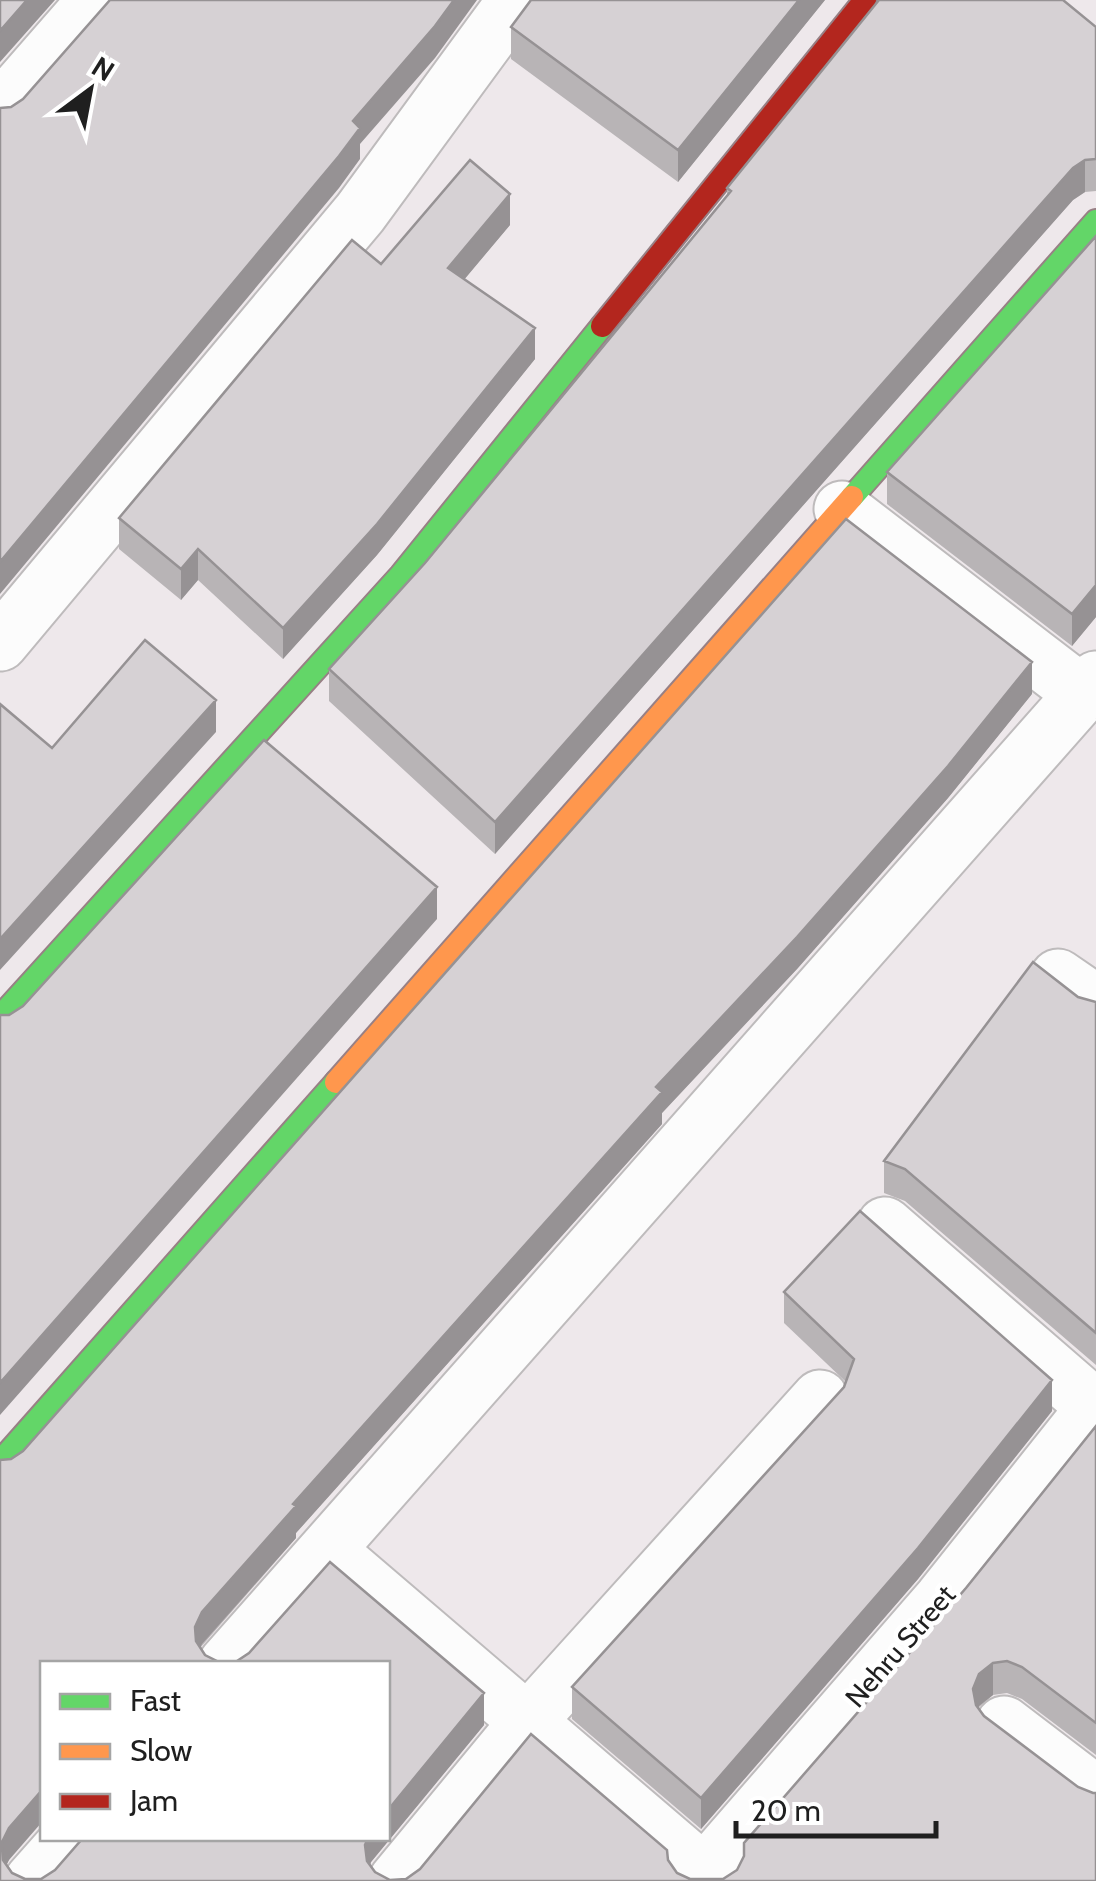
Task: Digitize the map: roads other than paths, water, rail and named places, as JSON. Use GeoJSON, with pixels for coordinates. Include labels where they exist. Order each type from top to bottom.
{"type":"FeatureCollection","features":[{"type":"Feature","properties":{"kind":"street"},"geometry":{"type":"LineString","coordinates":[[0,110],[96,0]]}},
{"type":"Feature","properties":{"kind":"street"},"geometry":{"type":"LineString","coordinates":[[0,643],[360,213],[516,0]]}},
{"type":"Feature","properties":{"kind":"street"},"geometry":{"type":"LineString","coordinates":[[0,1017],[401,575],[865,0]]}},
{"type":"Feature","properties":{"kind":"street"},"geometry":{"type":"LineString","coordinates":[[0,1462],[1096,220]]}},
{"type":"Feature","properties":{"kind":"street"},"geometry":{"type":"LineString","coordinates":[[229,1661],[1089,687],[842,508]]}},
{"type":"Feature","properties":{"kind":"street"},"geometry":{"type":"LineString","coordinates":[[885,1225],[1096,1407]]}},
{"type":"Feature","properties":{"kind":"street"},"geometry":{"type":"LineString","coordinates":[[396,1881],[528,1721],[820,1398]]}},
{"type":"Feature","properties":{"kind":"street","name":"Nehru Street"},"geometry":{"type":"LineString","coordinates":[[705,1878],[942,1599],[1096,1407]]}},
{"type":"Feature","properties":{"kind":"street"},"geometry":{"type":"LineString","coordinates":[[327,1550],[705,1878]]}},
{"type":"Feature","properties":{"kind":"street"},"geometry":{"type":"LineString","coordinates":[[1004,1724],[1096,1794]]}},
{"type":"Feature","properties":{"kind":"street"},"geometry":{"type":"LineString","coordinates":[[32,1881],[67,1841]]}}]}
